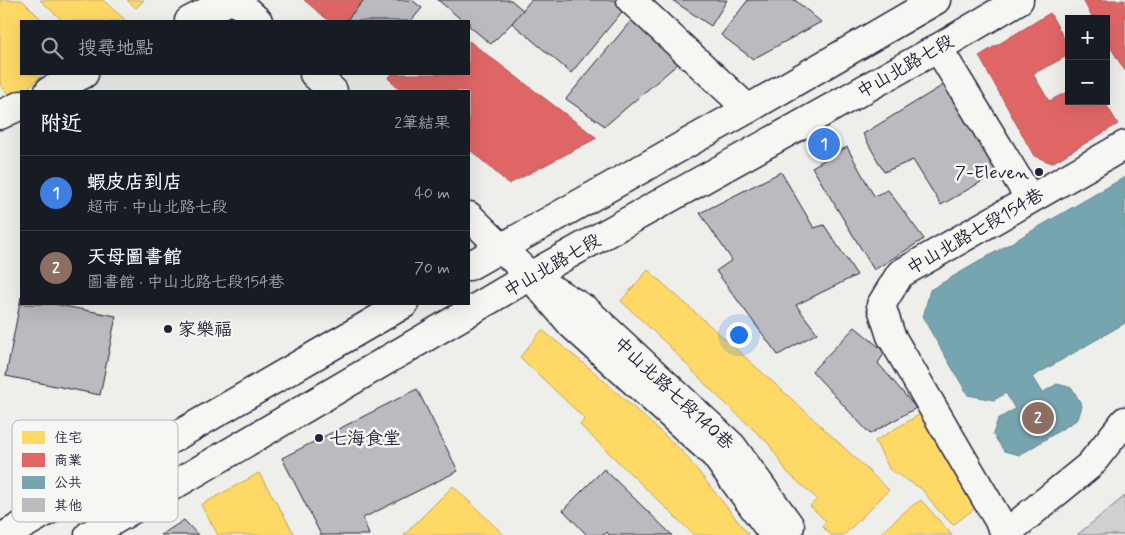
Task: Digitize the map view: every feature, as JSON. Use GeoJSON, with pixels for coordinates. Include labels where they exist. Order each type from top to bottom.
{"type":"FeatureCollection","features":[{"type":"Feature","properties":{"kind":"main road"},"geometry":{"type":"LineString","coordinates":[[191,20],[230,0]]}},
{"type":"Feature","properties":{"kind":"main road"},"geometry":{"type":"LineString","coordinates":[[235,0],[257,20]]}},
{"type":"Feature","properties":{"kind":"main road"},"geometry":{"type":"LineString","coordinates":[[631,0],[748,109]]}},
{"type":"Feature","properties":{"kind":"main road"},"geometry":{"type":"LineString","coordinates":[[470,265],[748,109],[936,0]]}},
{"type":"Feature","properties":{"kind":"main road","name":"中山北路七段"},"geometry":{"type":"LineString","coordinates":[[178,483],[530,276],[938,48],[1019,0]]}},
{"type":"Feature","properties":{"kind":"main road"},"geometry":{"type":"LineString","coordinates":[[938,48],[1030,199]]}},
{"type":"Feature","properties":{"kind":"main road"},"geometry":{"type":"LineString","coordinates":[[51,90],[82,75]]}},
{"type":"Feature","properties":{"kind":"main road"},"geometry":{"type":"LineString","coordinates":[[315,75],[333,90]]}},
{"type":"Feature","properties":{"kind":"main road"},"geometry":{"type":"LineString","coordinates":[[0,116],[20,106]]}},
{"type":"Feature","properties":{"kind":"main road","name":"中山北路七段154巷"},"geometry":{"type":"LineString","coordinates":[[1125,145],[900,274],[881,305],[891,336],[1005,534],[1090,465],[1125,420]]}},
{"type":"Feature","properties":{"kind":"main road","name":"中山北路七段140巷"},"geometry":{"type":"LineString","coordinates":[[470,217],[530,276],[572,325],[715,456],[774,535]]}},
{"type":"Feature","properties":{"kind":"main road","name":"中山北路七段140巷"},"geometry":{"type":"LineString","coordinates":[[530,276],[586,310],[732,446],[788,523],[793,535]]}},
{"type":"Feature","properties":{"kind":"main road"},"geometry":{"type":"LineString","coordinates":[[178,435],[402,305]]}},
{"type":"Feature","properties":{"kind":"main road"},"geometry":{"type":"LineString","coordinates":[[6,535],[28,522]]}},
{"type":"Feature","properties":{"kind":"main road","name":"中山北路七段"},"geometry":{"type":"LineString","coordinates":[[89,535],[111,522]]}},
{"type":"Feature","properties":{"kind":"shaded area"},"geometry":{"type":"Polygon","coordinates":[[[1125,496],[1125,535],[1077,535],[1125,496]]]}},
{"type":"Feature","properties":{"kind":"building: 住宅"},"geometry":{"type":"Polygon","coordinates":[[[0,0],[22,0],[42,20],[20,20],[20,75],[42,75],[26,90],[20,90],[20,96],[15,101],[0,85],[0,0]]]}},
{"type":"Feature","properties":{"kind":"building: 住宅"},"geometry":{"type":"Polygon","coordinates":[[[40,0],[103,0],[125,20],[62,20],[40,0]]]}},
{"type":"Feature","properties":{"kind":"building: 住宅"},"geometry":{"type":"Polygon","coordinates":[[[127,0],[144,0],[136,8],[127,0]]]}},
{"type":"Feature","properties":{"kind":"building: 住宅"},"geometry":{"type":"Polygon","coordinates":[[[648,270],[805,411],[889,490],[844,535],[831,535],[822,526],[826,521],[810,506],[817,499],[787,472],[769,444],[621,301],[648,270]]]}},
{"type":"Feature","properties":{"kind":"building: 住宅"},"geometry":{"type":"Polygon","coordinates":[[[542,330],[593,371],[682,451],[749,535],[694,535],[580,425],[585,419],[520,357],[542,330]]]}},
{"type":"Feature","properties":{"kind":"building: 住宅"},"geometry":{"type":"Polygon","coordinates":[[[920,414],[982,503],[953,525],[937,509],[922,489],[890,470],[875,441],[920,414]]]}},
{"type":"Feature","properties":{"kind":"building: 住宅"},"geometry":{"type":"Polygon","coordinates":[[[259,473],[295,535],[218,535],[201,505],[259,473]]]}},
{"type":"Feature","properties":{"kind":"building: 住宅"},"geometry":{"type":"Polygon","coordinates":[[[453,486],[504,535],[404,535],[453,486]]]}},
{"type":"Feature","properties":{"kind":"building: 住宅"},"geometry":{"type":"Polygon","coordinates":[[[921,500],[952,535],[879,535],[909,508],[921,500]]]}},
{"type":"Feature","properties":{"kind":"building: 商業"},"geometry":{"type":"Polygon","coordinates":[[[304,0],[364,0],[347,20],[328,20],[304,0]]]}},
{"type":"Feature","properties":{"kind":"building: 商業"},"geometry":{"type":"Polygon","coordinates":[[[1083,0],[1125,0],[1125,71],[1110,47],[1110,15],[1091,15],[1083,0]]]}},
{"type":"Feature","properties":{"kind":"building: 商業"},"geometry":{"type":"Polygon","coordinates":[[[1050,13],[1065,40],[1065,57],[1033,74],[1049,101],[1065,93],[1065,105],[1106,105],[1118,124],[1052,163],[1034,156],[979,56],[1050,13]]]}},
{"type":"Feature","properties":{"kind":"building: 商業"},"geometry":{"type":"Polygon","coordinates":[[[470,42],[597,138],[509,184],[470,150],[470,90],[401,90],[388,78],[391,75],[470,75],[470,42]]]}},
{"type":"Feature","properties":{"kind":"building: 公共"},"geometry":{"type":"Polygon","coordinates":[[[1125,177],[1125,323],[1032,377],[1042,393],[1057,384],[1072,388],[1082,406],[1078,419],[1020,455],[1004,451],[993,434],[998,419],[1015,409],[1006,393],[994,400],[968,395],[923,318],[930,290],[1125,177]]]}},
{"type":"Feature","properties":{"kind":"building: 其他"},"geometry":{"type":"Polygon","coordinates":[[[364,0],[412,0],[422,8],[412,20],[347,20],[364,0]]]}},
{"type":"Feature","properties":{"kind":"building: 其他"},"geometry":{"type":"Polygon","coordinates":[[[438,0],[511,0],[524,11],[491,44],[470,27],[470,20],[462,20],[438,0]]]}},
{"type":"Feature","properties":{"kind":"building: 其他"},"geometry":{"type":"Polygon","coordinates":[[[531,0],[619,0],[626,7],[571,73],[512,23],[531,0]]]}},
{"type":"Feature","properties":{"kind":"building: 其他"},"geometry":{"type":"Polygon","coordinates":[[[672,0],[727,0],[711,26],[672,0]]]}},
{"type":"Feature","properties":{"kind":"building: 其他"},"geometry":{"type":"Polygon","coordinates":[[[748,0],[795,0],[821,22],[753,59],[721,35],[748,0]]]}},
{"type":"Feature","properties":{"kind":"building: 其他"},"geometry":{"type":"Polygon","coordinates":[[[634,17],[680,62],[605,126],[566,99],[634,17]]]}},
{"type":"Feature","properties":{"kind":"building: 其他"},"geometry":{"type":"Polygon","coordinates":[[[945,84],[1000,171],[941,205],[913,160],[884,172],[863,134],[945,84]]]}},
{"type":"Feature","properties":{"kind":"building: 其他"},"geometry":{"type":"Polygon","coordinates":[[[847,147],[874,196],[888,190],[924,239],[874,270],[812,167],[847,147]]]}},
{"type":"Feature","properties":{"kind":"building: 其他"},"geometry":{"type":"Polygon","coordinates":[[[781,172],[814,228],[824,225],[857,275],[796,305],[817,333],[778,355],[716,271],[732,260],[700,213],[781,172]]]}},
{"type":"Feature","properties":{"kind":"building: 其他"},"geometry":{"type":"Polygon","coordinates":[[[20,302],[20,305],[59,305],[116,316],[100,395],[6,376],[20,302]]]}},
{"type":"Feature","properties":{"kind":"building: 其他"},"geometry":{"type":"Polygon","coordinates":[[[855,327],[885,352],[878,363],[916,408],[870,434],[812,371],[855,327]]]}},
{"type":"Feature","properties":{"kind":"building: 其他"},"geometry":{"type":"Polygon","coordinates":[[[417,389],[458,471],[363,518],[369,535],[321,535],[282,458],[417,389]]]}},
{"type":"Feature","properties":{"kind":"building: 其他"},"geometry":{"type":"Polygon","coordinates":[[[604,469],[672,535],[609,535],[607,532],[604,535],[587,535],[563,510],[604,469]]]}},
{"type":"Feature","properties":{"kind":"building: 其他"},"geometry":{"type":"Polygon","coordinates":[[[184,520],[198,535],[161,535],[184,520]]]}},
{"type":"Feature","properties":{"kind":"place","name":"蝦皮店到店"},"geometry":{"type":"Point","coordinates":[824,144]}},
{"type":"Feature","properties":{"kind":"place","name":"7-Eleven"},"geometry":{"type":"Point","coordinates":[1039,172]}},
{"type":"Feature","properties":{"kind":"place","name":"家樂福"},"geometry":{"type":"Point","coordinates":[168,329]}},
{"type":"Feature","properties":{"kind":"place","name":"天母圖書館"},"geometry":{"type":"Point","coordinates":[1038,418]}},
{"type":"Feature","properties":{"kind":"place","name":"七海食堂"},"geometry":{"type":"Point","coordinates":[319,438]}}]}
